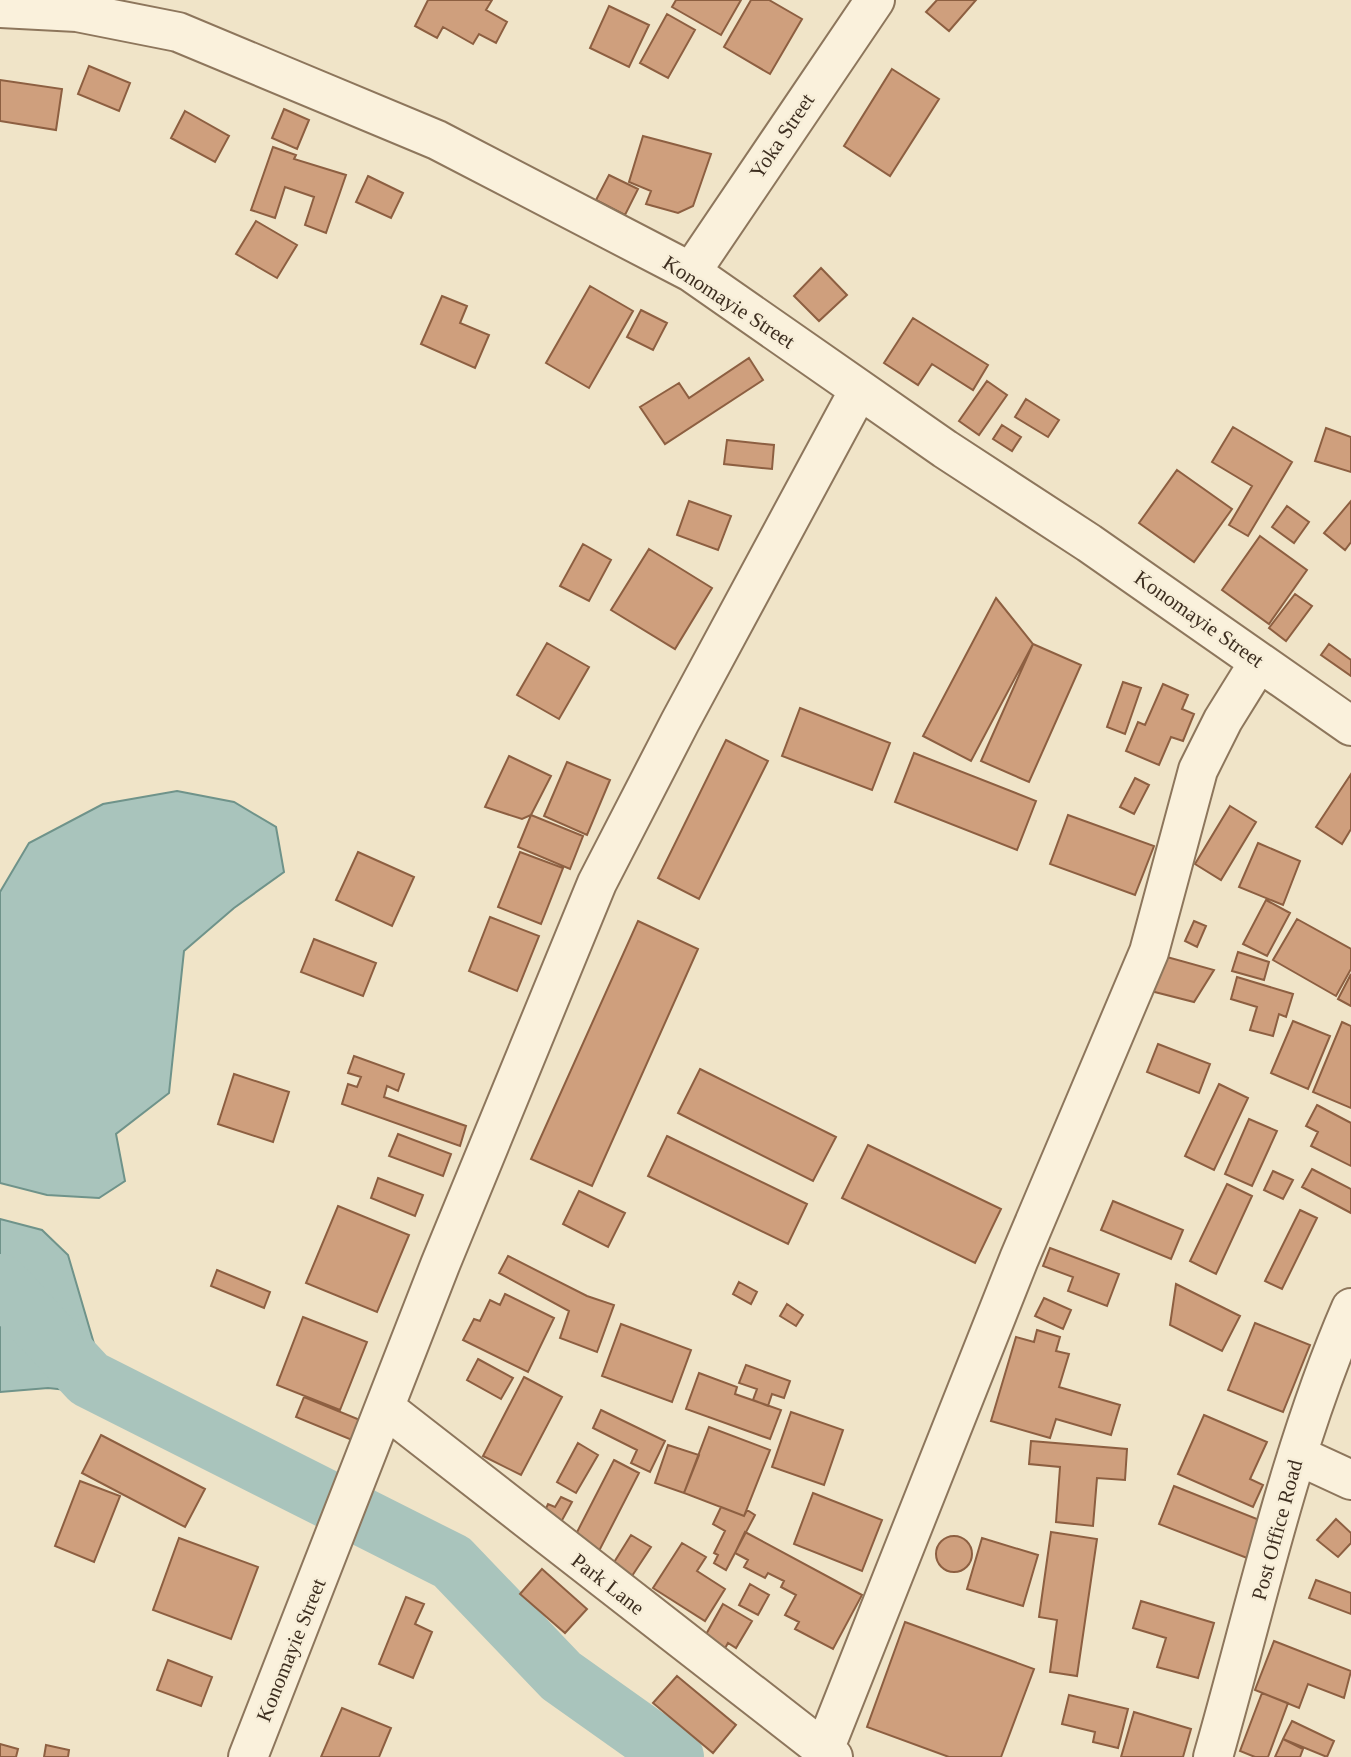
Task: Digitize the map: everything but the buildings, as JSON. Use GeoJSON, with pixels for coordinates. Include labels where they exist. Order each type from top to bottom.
{"type":"FeatureCollection","features":[{"type":"Feature","properties":{"kind":"street","name":"Yoka Street"},"geometry":{"type":"LineString","coordinates":[[691,272],[875,0]]}},
{"type":"Feature","properties":{"kind":"street","name":"Konomayie Street"},"geometry":{"type":"LineString","coordinates":[[5,5],[77,12],[178,32],[437,140],[691,272],[859,390],[1089,542],[1351,726]]}},
{"type":"Feature","properties":{"kind":"street","name":"Konomayie Street"},"geometry":{"type":"LineString","coordinates":[[248,1757],[385,1408],[597,883],[680,722],[859,390]]}},
{"type":"Feature","properties":{"kind":"street"},"geometry":{"type":"LineString","coordinates":[[829,1754],[1019,1259],[1149,952],[1198,770],[1223,720],[1259,662]]}},
{"type":"Feature","properties":{"kind":"street","name":"Post Office Road"},"geometry":{"type":"LineString","coordinates":[[1213,1757],[1297,1455],[1321,1378],[1351,1308]]}},
{"type":"Feature","properties":{"kind":"street","name":"Park Lane"},"geometry":{"type":"LineString","coordinates":[[385,1408],[829,1754]]}},
{"type":"Feature","properties":{"kind":"street"},"geometry":{"type":"LineString","coordinates":[[1297,1455],[1351,1480]]}},
{"type":"Feature","properties":{"kind":"water"},"geometry":{"type":"Polygon","coordinates":[[[177,791],[234,802],[276,827],[284,872],[234,908],[184,951],[169,1093],[116,1134],[125,1181],[99,1198],[47,1195],[0,1183],[0,892],[29,843],[103,804],[177,791]]]}},
{"type":"Feature","properties":{"kind":"water"},"geometry":{"type":"Polygon","coordinates":[[[0,1219],[42,1230],[68,1255],[95,1347],[86,1392],[48,1388],[0,1392],[0,1219]]]}},
{"type":"Feature","properties":{"kind":"waterway"},"geometry":{"type":"LineString","coordinates":[[0,1283],[89,1379],[452,1562],[561,1676],[675,1757]]}}]}
